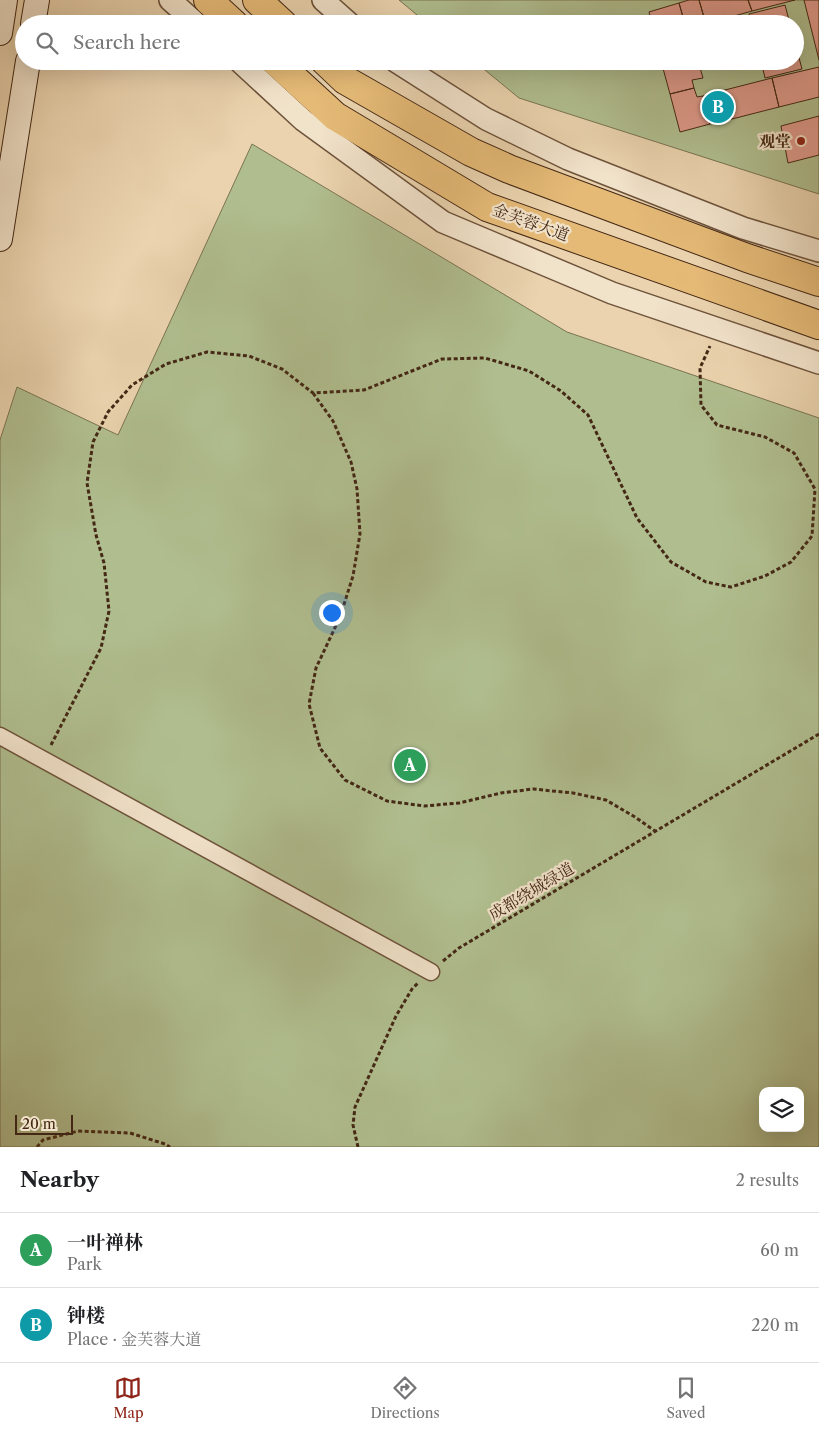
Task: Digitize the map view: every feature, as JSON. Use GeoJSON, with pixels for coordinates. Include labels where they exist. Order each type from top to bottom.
{"type":"FeatureCollection","features":[{"type":"Feature","properties":{"kind":"highway"},"geometry":{"type":"LineString","coordinates":[[208,0],[224,15]]}},
{"type":"Feature","properties":{"kind":"highway"},"geometry":{"type":"LineString","coordinates":[[257,0],[273,15]]}},
{"type":"Feature","properties":{"kind":"highway","name":"金芙蓉大道"},"geometry":{"type":"LineString","coordinates":[[285,70],[336,116],[487,206],[819,325]]}},
{"type":"Feature","properties":{"kind":"highway"},"geometry":{"type":"LineString","coordinates":[[334,70],[345,80],[471,152],[509,169],[748,258],[819,282]]}},
{"type":"Feature","properties":{"kind":"main road"},"geometry":{"type":"LineString","coordinates":[[0,32],[4,0]]}},
{"type":"Feature","properties":{"kind":"main road"},"geometry":{"type":"LineString","coordinates":[[34,15],[37,0]]}},
{"type":"Feature","properties":{"kind":"main road"},"geometry":{"type":"LineString","coordinates":[[0,239],[27,70]]}},
{"type":"Feature","properties":{"kind":"street"},"geometry":{"type":"LineString","coordinates":[[170,0],[187,15]]}},
{"type":"Feature","properties":{"kind":"street"},"geometry":{"type":"LineString","coordinates":[[323,0],[340,15]]}},
{"type":"Feature","properties":{"kind":"street"},"geometry":{"type":"LineString","coordinates":[[249,70],[302,120],[444,222],[612,293],[819,363]]}},
{"type":"Feature","properties":{"kind":"street"},"geometry":{"type":"LineString","coordinates":[[409,70],[486,119],[568,160],[743,228],[819,251]]}},
{"type":"Feature","properties":{"kind":"street"},"geometry":{"type":"LineString","coordinates":[[0,736],[431,972]]}},
{"type":"Feature","properties":{"kind":"path"},"geometry":{"type":"LineString","coordinates":[[313,393],[364,390],[442,359],[485,358],[529,371],[561,390],[588,415],[637,518],[671,562],[706,582],[731,587],[765,576],[791,562],[812,536],[815,489],[794,453],[765,437],[717,425],[701,405],[700,368],[717,329]]}},
{"type":"Feature","properties":{"kind":"path"},"geometry":{"type":"LineString","coordinates":[[43,760],[79,694],[101,648],[109,611],[104,563],[96,535],[87,482],[94,442],[108,412],[132,385],[166,364],[207,352],[249,356],[282,369],[313,393],[333,420],[351,462],[358,489],[360,534],[353,576],[340,617],[316,668],[309,704],[320,748],[345,780],[387,801],[424,806],[458,803],[501,792],[533,789],[573,793],[606,800],[636,817],[655,832]]}},
{"type":"Feature","properties":{"kind":"path","name":"成都绕城绿道"},"geometry":{"type":"LineString","coordinates":[[358,1147],[353,1125],[355,1107],[396,1016],[412,989],[459,948],[818,734]]}},
{"type":"Feature","properties":{"kind":"path"},"geometry":{"type":"LineString","coordinates":[[36,1147],[43,1140],[78,1131],[130,1134],[170,1147]]}},
{"type":"Feature","properties":{"kind":"green space"},"geometry":{"type":"Polygon","coordinates":[[[399,0],[819,0],[819,194],[519,98],[485,70],[804,70],[804,15],[417,15],[399,0]]]}},
{"type":"Feature","properties":{"kind":"green space"},"geometry":{"type":"Polygon","coordinates":[[[252,144],[567,332],[819,418],[819,1147],[0,1147],[0,440],[17,387],[118,435],[252,144]]]}},
{"type":"Feature","properties":{"kind":"building"},"geometry":{"type":"Polygon","coordinates":[[[699,0],[703,15],[682,15],[679,3],[699,0]]]}},
{"type":"Feature","properties":{"kind":"building"},"geometry":{"type":"Polygon","coordinates":[[[699,0],[748,0],[752,11],[738,15],[703,15],[699,0]]]}},
{"type":"Feature","properties":{"kind":"building"},"geometry":{"type":"Polygon","coordinates":[[[748,0],[795,0],[752,11],[748,0]]]}},
{"type":"Feature","properties":{"kind":"building"},"geometry":{"type":"Polygon","coordinates":[[[804,0],[819,0],[819,60],[804,0]]]}},
{"type":"Feature","properties":{"kind":"building"},"geometry":{"type":"Polygon","coordinates":[[[679,3],[682,15],[650,15],[649,12],[679,3]]]}},
{"type":"Feature","properties":{"kind":"building"},"geometry":{"type":"Polygon","coordinates":[[[785,5],[788,15],[749,15],[785,5]]]}},
{"type":"Feature","properties":{"kind":"building"},"geometry":{"type":"Polygon","coordinates":[[[819,67],[819,97],[779,107],[772,78],[819,67]]]}},
{"type":"Feature","properties":{"kind":"building"},"geometry":{"type":"Polygon","coordinates":[[[663,70],[701,70],[703,78],[692,80],[694,88],[670,94],[663,70]]]}},
{"type":"Feature","properties":{"kind":"building"},"geometry":{"type":"Polygon","coordinates":[[[763,70],[798,70],[765,78],[763,70]]]}},
{"type":"Feature","properties":{"kind":"building"},"geometry":{"type":"Polygon","coordinates":[[[772,78],[779,107],[732,119],[725,90],[772,78]]]}},
{"type":"Feature","properties":{"kind":"building"},"geometry":{"type":"Polygon","coordinates":[[[694,88],[697,97],[703,96],[710,124],[680,132],[670,94],[694,88]]]}},
{"type":"Feature","properties":{"kind":"building"},"geometry":{"type":"Polygon","coordinates":[[[725,90],[732,119],[710,124],[703,96],[725,90]]]}},
{"type":"Feature","properties":{"kind":"building","name":"观堂"},"geometry":{"type":"Polygon","coordinates":[[[819,116],[819,155],[788,163],[781,126],[819,116]]]}},
{"type":"Feature","properties":{"kind":"place","name":"钟楼"},"geometry":{"type":"Point","coordinates":[718,107]}},
{"type":"Feature","properties":{"kind":"place","name":"观堂"},"geometry":{"type":"Point","coordinates":[801,141]}},
{"type":"Feature","properties":{"kind":"place","name":"一叶禅林"},"geometry":{"type":"Point","coordinates":[410,765]}}]}
